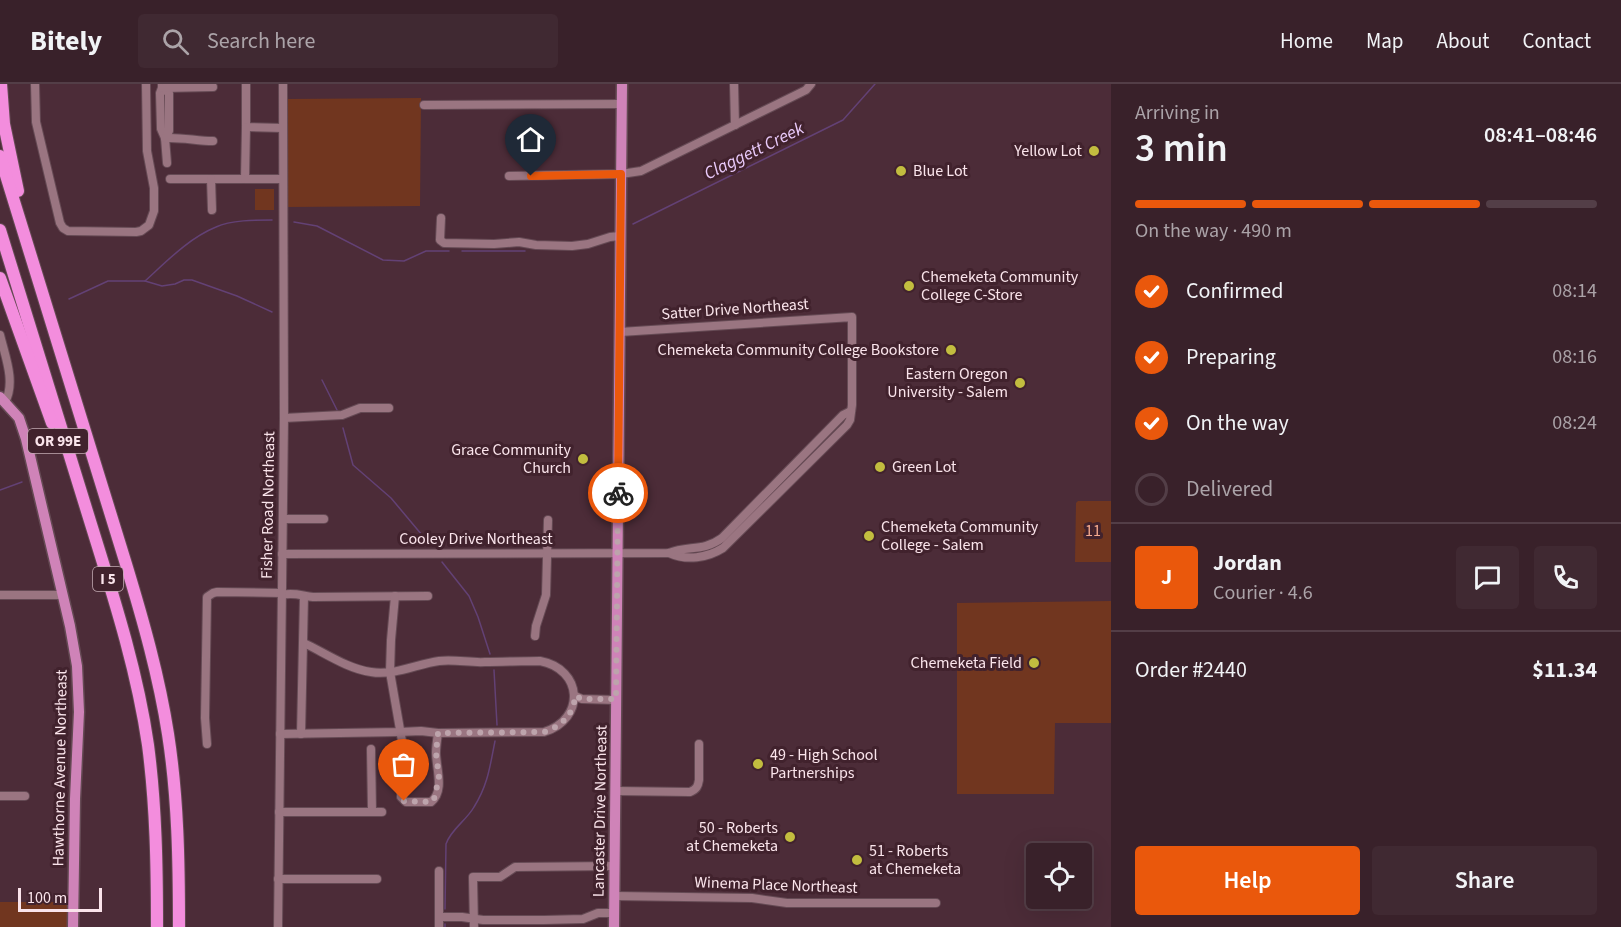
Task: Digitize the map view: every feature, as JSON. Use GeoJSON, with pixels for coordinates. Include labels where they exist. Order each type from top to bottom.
{"type":"FeatureCollection","features":[{"type":"Feature","properties":{"kind":"highway"},"geometry":{"type":"LineString","coordinates":[[1,84],[4,124],[33,263]]}},
{"type":"Feature","properties":{"kind":"highway","name":"I 5"},"geometry":{"type":"LineString","coordinates":[[0,156],[129,574],[156,675],[168,735],[174,786],[178,837],[179,927]]}},
{"type":"Feature","properties":{"kind":"highway","name":"I 5"},"geometry":{"type":"LineString","coordinates":[[1,235],[116,604],[134,675],[148,744],[154,816],[157,927]]}},
{"type":"Feature","properties":{"kind":"highway","name":"OR 99E"},"geometry":{"type":"LineString","coordinates":[[0,278],[66,464],[93,549],[116,604]]}},
{"type":"Feature","properties":{"kind":"main road","name":"Lancaster Drive Northeast"},"geometry":{"type":"LineString","coordinates":[[614,927],[622,84]]}},
{"type":"Feature","properties":{"kind":"main road","name":"Hawthorne Avenue Northeast"},"geometry":{"type":"LineString","coordinates":[[3,399],[18,418],[26,439],[75,654],[79,694],[73,927]]}},
{"type":"Feature","properties":{"kind":"street"},"geometry":{"type":"LineString","coordinates":[[35,84],[36,122],[63,228],[68,231],[136,232],[149,225],[154,211],[154,188],[147,151],[146,84]]}},
{"type":"Feature","properties":{"kind":"street"},"geometry":{"type":"LineString","coordinates":[[245,179],[246,84]]}},
{"type":"Feature","properties":{"kind":"street","name":"Fisher Road Northeast"},"geometry":{"type":"LineString","coordinates":[[278,927],[284,418],[283,84]]}},
{"type":"Feature","properties":{"kind":"street"},"geometry":{"type":"LineString","coordinates":[[734,84],[735,125]]}},
{"type":"Feature","properties":{"kind":"street"},"geometry":{"type":"LineString","coordinates":[[508,176],[621,174],[641,171],[806,90],[811,84]]}},
{"type":"Feature","properties":{"kind":"street"},"geometry":{"type":"LineString","coordinates":[[162,86],[213,87]]}},
{"type":"Feature","properties":{"kind":"street"},"geometry":{"type":"LineString","coordinates":[[162,86],[169,93],[169,131],[165,138],[167,162]]}},
{"type":"Feature","properties":{"kind":"street"},"geometry":{"type":"LineString","coordinates":[[424,105],[622,104]]}},
{"type":"Feature","properties":{"kind":"street"},"geometry":{"type":"LineString","coordinates":[[246,127],[283,128]]}},
{"type":"Feature","properties":{"kind":"street"},"geometry":{"type":"LineString","coordinates":[[165,138],[181,137],[195,141],[213,141]]}},
{"type":"Feature","properties":{"kind":"street"},"geometry":{"type":"LineString","coordinates":[[170,179],[283,179]]}},
{"type":"Feature","properties":{"kind":"street"},"geometry":{"type":"LineString","coordinates":[[211,179],[212,210]]}},
{"type":"Feature","properties":{"kind":"street"},"geometry":{"type":"LineString","coordinates":[[441,218],[440,240],[444,243],[519,242],[572,246],[620,236]]}},
{"type":"Feature","properties":{"kind":"street","name":"Satter Drive Northeast"},"geometry":{"type":"LineString","coordinates":[[620,332],[852,317]]}},
{"type":"Feature","properties":{"kind":"street","name":"Cooley Drive Northeast"},"geometry":{"type":"LineString","coordinates":[[282,554],[669,553],[679,557],[711,555],[723,548],[848,424],[852,405],[852,317]]}},
{"type":"Feature","properties":{"kind":"street","name":"Hawthorne Avenue Northeast"},"geometry":{"type":"LineString","coordinates":[[0,335],[10,381],[10,392],[3,399]]}},
{"type":"Feature","properties":{"kind":"street"},"geometry":{"type":"LineString","coordinates":[[284,418],[338,415],[360,408],[389,408]]}},
{"type":"Feature","properties":{"kind":"street"},"geometry":{"type":"LineString","coordinates":[[283,519],[324,519]]}},
{"type":"Feature","properties":{"kind":"street"},"geometry":{"type":"LineString","coordinates":[[536,636],[536,626],[546,595],[548,520]]}},
{"type":"Feature","properties":{"kind":"street"},"geometry":{"type":"LineString","coordinates":[[207,744],[205,718],[207,597],[217,592],[297,593],[304,596],[428,596]]}},
{"type":"Feature","properties":{"kind":"street"},"geometry":{"type":"LineString","coordinates":[[0,595],[63,595]]}},
{"type":"Feature","properties":{"kind":"street"},"geometry":{"type":"LineString","coordinates":[[301,734],[304,596]]}},
{"type":"Feature","properties":{"kind":"street"},"geometry":{"type":"LineString","coordinates":[[394,596],[390,672],[402,744],[401,796],[405,802],[431,802],[435,797],[439,778],[436,753],[438,733]]}},
{"type":"Feature","properties":{"kind":"street"},"geometry":{"type":"LineString","coordinates":[[280,734],[421,731],[438,733],[544,732],[555,728],[567,717],[573,706],[575,696],[572,685],[564,673],[554,665],[540,661],[448,660],[375,673],[356,668],[304,643]]}},
{"type":"Feature","properties":{"kind":"street"},"geometry":{"type":"LineString","coordinates":[[575,696],[582,699],[616,697]]}},
{"type":"Feature","properties":{"kind":"street"},"geometry":{"type":"LineString","coordinates":[[616,791],[690,792],[694,790],[699,780],[699,744]]}},
{"type":"Feature","properties":{"kind":"street"},"geometry":{"type":"LineString","coordinates":[[371,749],[372,812]]}},
{"type":"Feature","properties":{"kind":"street"},"geometry":{"type":"LineString","coordinates":[[0,796],[24,796]]}},
{"type":"Feature","properties":{"kind":"street"},"geometry":{"type":"LineString","coordinates":[[279,812],[382,812]]}},
{"type":"Feature","properties":{"kind":"street"},"geometry":{"type":"LineString","coordinates":[[473,923],[473,877],[502,877],[515,867],[615,866]]}},
{"type":"Feature","properties":{"kind":"street"},"geometry":{"type":"LineString","coordinates":[[439,871],[439,927]]}},
{"type":"Feature","properties":{"kind":"street"},"geometry":{"type":"LineString","coordinates":[[278,879],[377,879]]}},
{"type":"Feature","properties":{"kind":"street","name":"Winema Place Northeast"},"geometry":{"type":"LineString","coordinates":[[614,897],[752,898],[780,903],[936,903]]}},
{"type":"Feature","properties":{"kind":"street"},"geometry":{"type":"LineString","coordinates":[[439,917],[473,923],[513,921],[541,924],[583,919],[598,913],[614,913]]}},
{"type":"Feature","properties":{"kind":"green space"},"geometry":{"type":"Polygon","coordinates":[[[421,98],[420,206],[288,207],[288,99],[421,98]]]}},
{"type":"Feature","properties":{"kind":"green space"},"geometry":{"type":"Polygon","coordinates":[[[255,189],[274,189],[274,210],[255,210],[255,189]]]}},
{"type":"Feature","properties":{"kind":"green space","name":"11"},"geometry":{"type":"Polygon","coordinates":[[[1078,501],[1111,501],[1111,562],[1075,562],[1076,503],[1078,501]]]}},
{"type":"Feature","properties":{"kind":"green space","name":"Chemeketa Field"},"geometry":{"type":"Polygon","coordinates":[[[1111,601],[1111,723],[1055,723],[1054,794],[957,794],[957,603],[1111,601]]]}},
{"type":"Feature","properties":{"kind":"green space"},"geometry":{"type":"Polygon","coordinates":[[[0,902],[69,902],[68,927],[0,927],[0,902]]]}},
{"type":"Feature","properties":{"kind":"waterway","name":"Claggett Creek"},"geometry":{"type":"LineString","coordinates":[[633,224],[843,120],[875,84]]}},
{"type":"Feature","properties":{"kind":"waterway","name":"Claggett Creek"},"geometry":{"type":"LineString","coordinates":[[145,281],[197,237],[216,227],[243,221],[272,220]]}},
{"type":"Feature","properties":{"kind":"waterway","name":"Claggett Creek"},"geometry":{"type":"LineString","coordinates":[[294,222],[317,226],[383,260],[404,261],[426,251],[449,251]]}},
{"type":"Feature","properties":{"kind":"waterway","name":"Claggett Creek"},"geometry":{"type":"LineString","coordinates":[[462,251],[525,251]]}},
{"type":"Feature","properties":{"kind":"waterway","name":"Claggett Creek"},"geometry":{"type":"LineString","coordinates":[[69,299],[108,281],[145,281],[162,286],[192,280],[237,296],[272,312]]}},
{"type":"Feature","properties":{"kind":"waterway","name":"Claggett Creek"},"geometry":{"type":"LineString","coordinates":[[322,380],[337,410]]}},
{"type":"Feature","properties":{"kind":"waterway","name":"Claggett Creek"},"geometry":{"type":"LineString","coordinates":[[343,428],[353,465],[391,498],[427,541]]}},
{"type":"Feature","properties":{"kind":"waterway","name":"Claggett Creek"},"geometry":{"type":"LineString","coordinates":[[0,490],[22,482]]}},
{"type":"Feature","properties":{"kind":"waterway","name":"Claggett Creek"},"geometry":{"type":"LineString","coordinates":[[442,562],[469,596],[490,654]]}},
{"type":"Feature","properties":{"kind":"waterway","name":"Claggett Creek"},"geometry":{"type":"LineString","coordinates":[[494,670],[497,725]]}},
{"type":"Feature","properties":{"kind":"waterway","name":"Claggett Creek"},"geometry":{"type":"LineString","coordinates":[[445,909],[446,844],[451,834],[471,812],[479,799],[488,775],[495,741]]}},
{"type":"Feature","properties":{"kind":"way so far"},"geometry":{"type":"LineString","coordinates":[[404,801],[433,801],[439,778],[436,753],[438,733],[544,732],[555,728],[567,717],[575,696],[582,699],[616,699],[618,493]]}},
{"type":"Feature","properties":{"kind":"place","name":"Yellow Lot"},"geometry":{"type":"Point","coordinates":[1094,151]}},
{"type":"Feature","properties":{"kind":"place","name":"Blue Lot"},"geometry":{"type":"Point","coordinates":[901,171]}},
{"type":"Feature","properties":{"kind":"place","name":"Chemeketa Community College C-Store"},"geometry":{"type":"Point","coordinates":[909,286]}},
{"type":"Feature","properties":{"kind":"place","name":"Chemeketa Community College Bookstore"},"geometry":{"type":"Point","coordinates":[951,350]}},
{"type":"Feature","properties":{"kind":"place","name":"Eastern Oregon University - Salem"},"geometry":{"type":"Point","coordinates":[1020,383]}},
{"type":"Feature","properties":{"kind":"place","name":"Grace Community Church"},"geometry":{"type":"Point","coordinates":[583,459]}},
{"type":"Feature","properties":{"kind":"place","name":"Green Lot"},"geometry":{"type":"Point","coordinates":[880,467]}},
{"type":"Feature","properties":{"kind":"place","name":"Chemeketa Community College - Salem"},"geometry":{"type":"Point","coordinates":[869,536]}},
{"type":"Feature","properties":{"kind":"place","name":"Chemeketa Field"},"geometry":{"type":"Point","coordinates":[1034,663]}},
{"type":"Feature","properties":{"kind":"place","name":"49 - High School Partnerships"},"geometry":{"type":"Point","coordinates":[758,764]}},
{"type":"Feature","properties":{"kind":"place","name":"50 - Roberts at Chemeketa"},"geometry":{"type":"Point","coordinates":[790,837]}},
{"type":"Feature","properties":{"kind":"place","name":"51 - Roberts at Chemeketa"},"geometry":{"type":"Point","coordinates":[857,860]}},
{"type":"Feature","properties":{"kind":"route"},"geometry":{"type":"LineString","coordinates":[[531,176],[621,174],[618,493]]}}]}
